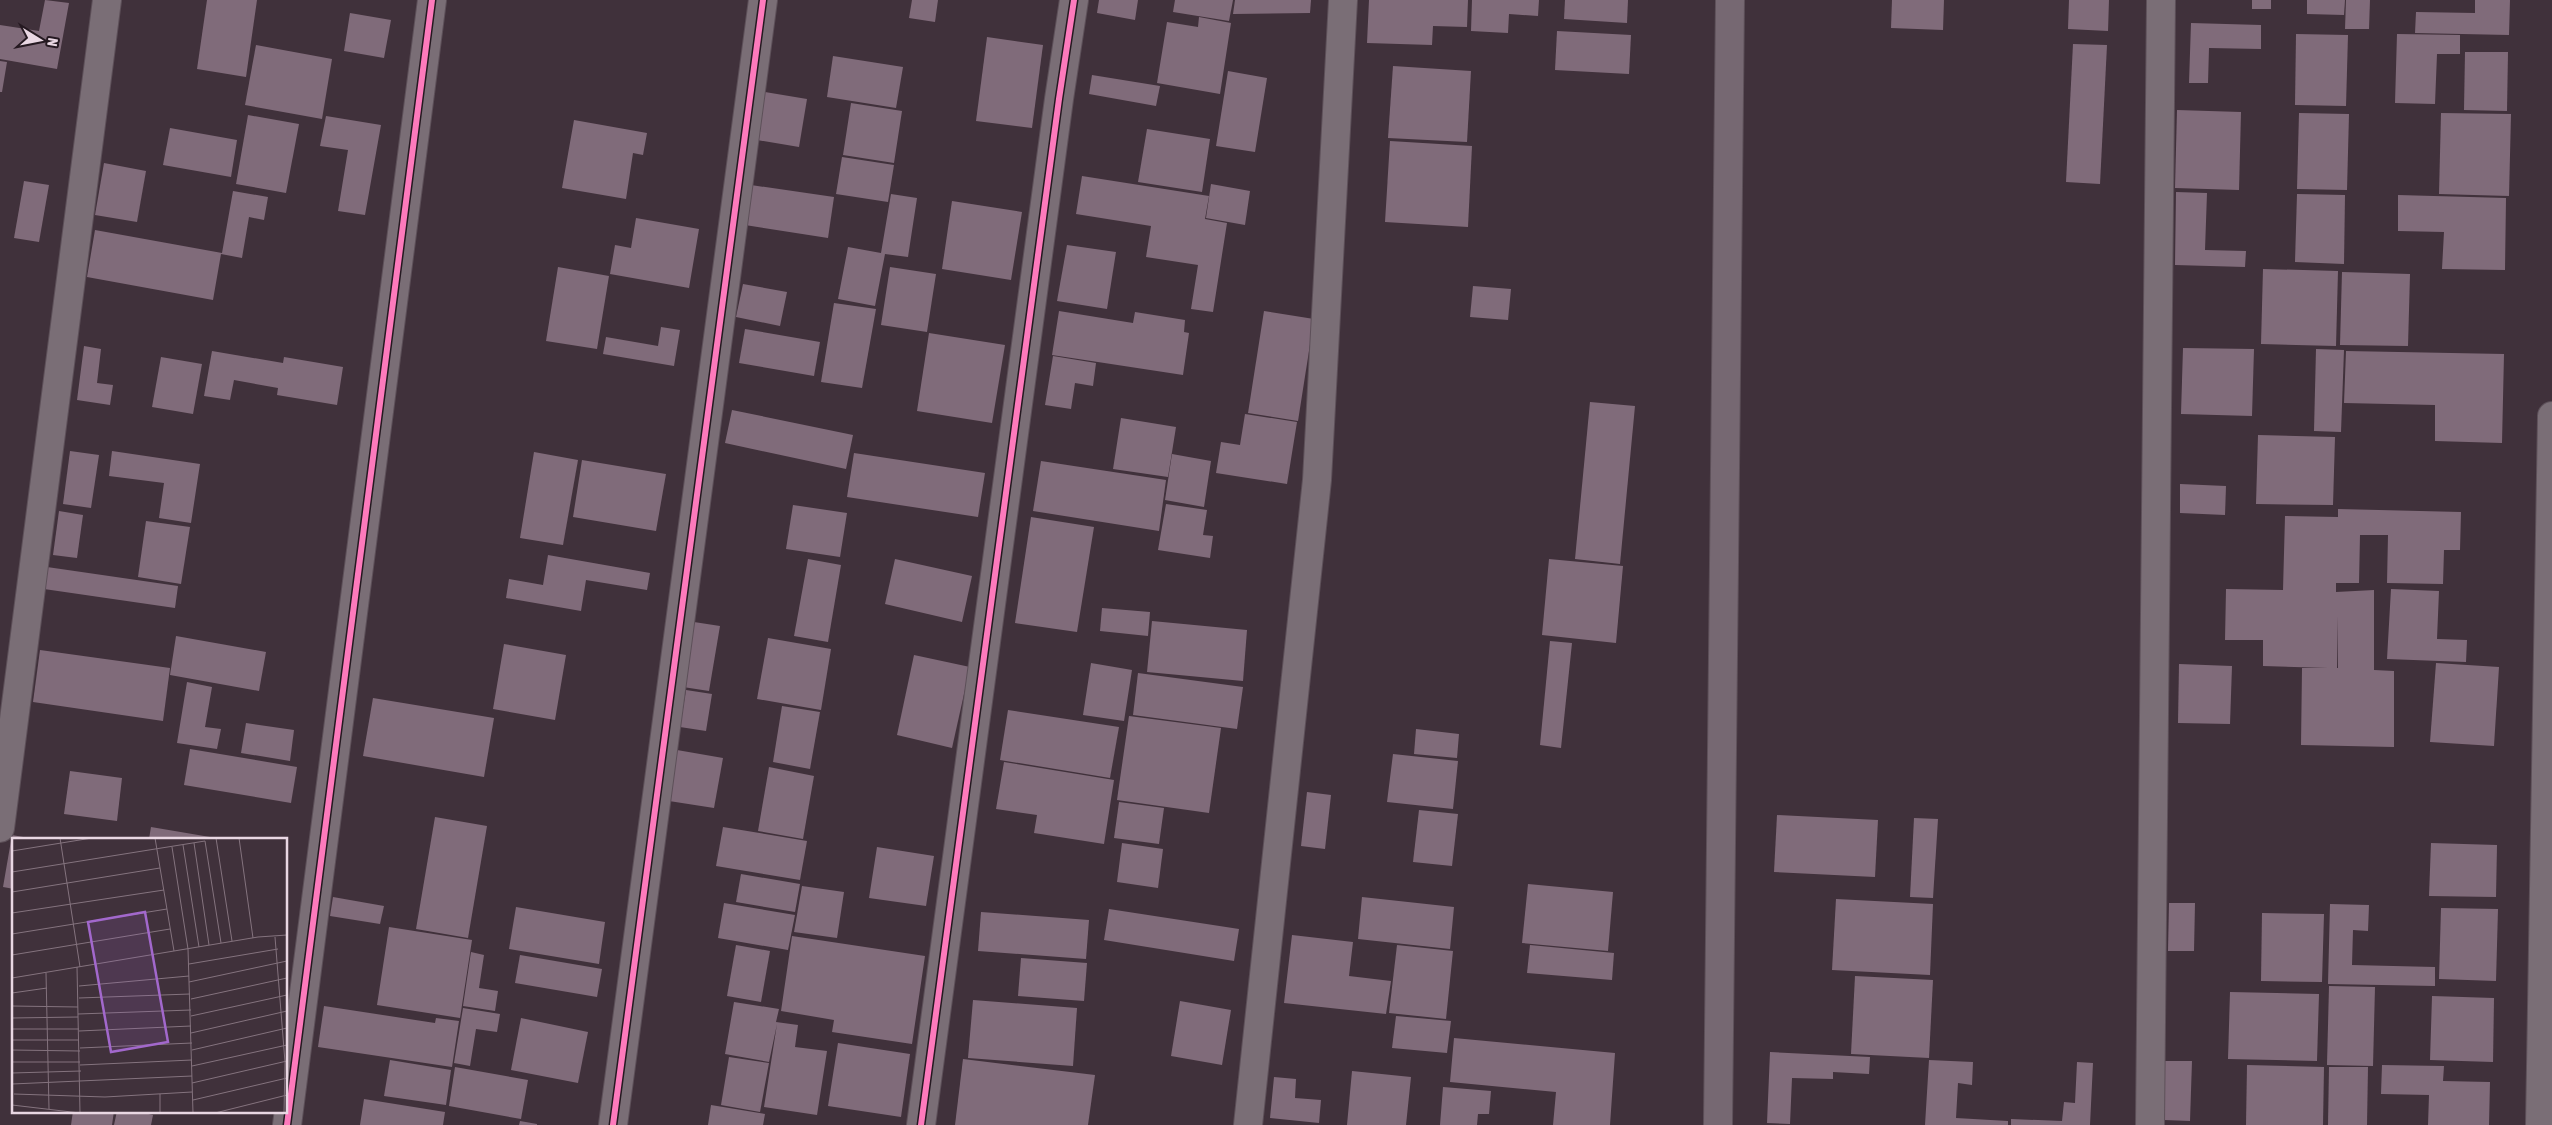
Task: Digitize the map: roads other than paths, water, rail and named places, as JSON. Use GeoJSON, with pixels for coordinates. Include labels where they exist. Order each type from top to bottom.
{"type":"FeatureCollection","features":[{"type":"Feature","properties":{"kind":"street"},"geometry":{"type":"LineString","coordinates":[[0,828],[107,0]]}},
{"type":"Feature","properties":{"kind":"street"},"geometry":{"type":"LineString","coordinates":[[287,1125],[432,0]]}},
{"type":"Feature","properties":{"kind":"street"},"geometry":{"type":"LineString","coordinates":[[613,1125],[763,0]]}},
{"type":"Feature","properties":{"kind":"street"},"geometry":{"type":"LineString","coordinates":[[921,1125],[1074,0]]}},
{"type":"Feature","properties":{"kind":"street"},"geometry":{"type":"LineString","coordinates":[[1248,1125],[1317,480],[1343,0]]}},
{"type":"Feature","properties":{"kind":"street"},"geometry":{"type":"LineString","coordinates":[[1718,1125],[1730,0]]}},
{"type":"Feature","properties":{"kind":"street"},"geometry":{"type":"LineString","coordinates":[[2150,1125],[2161,0]]}},
{"type":"Feature","properties":{"kind":"street"},"geometry":{"type":"LineString","coordinates":[[2540,1125],[2552,416]]}}]}
